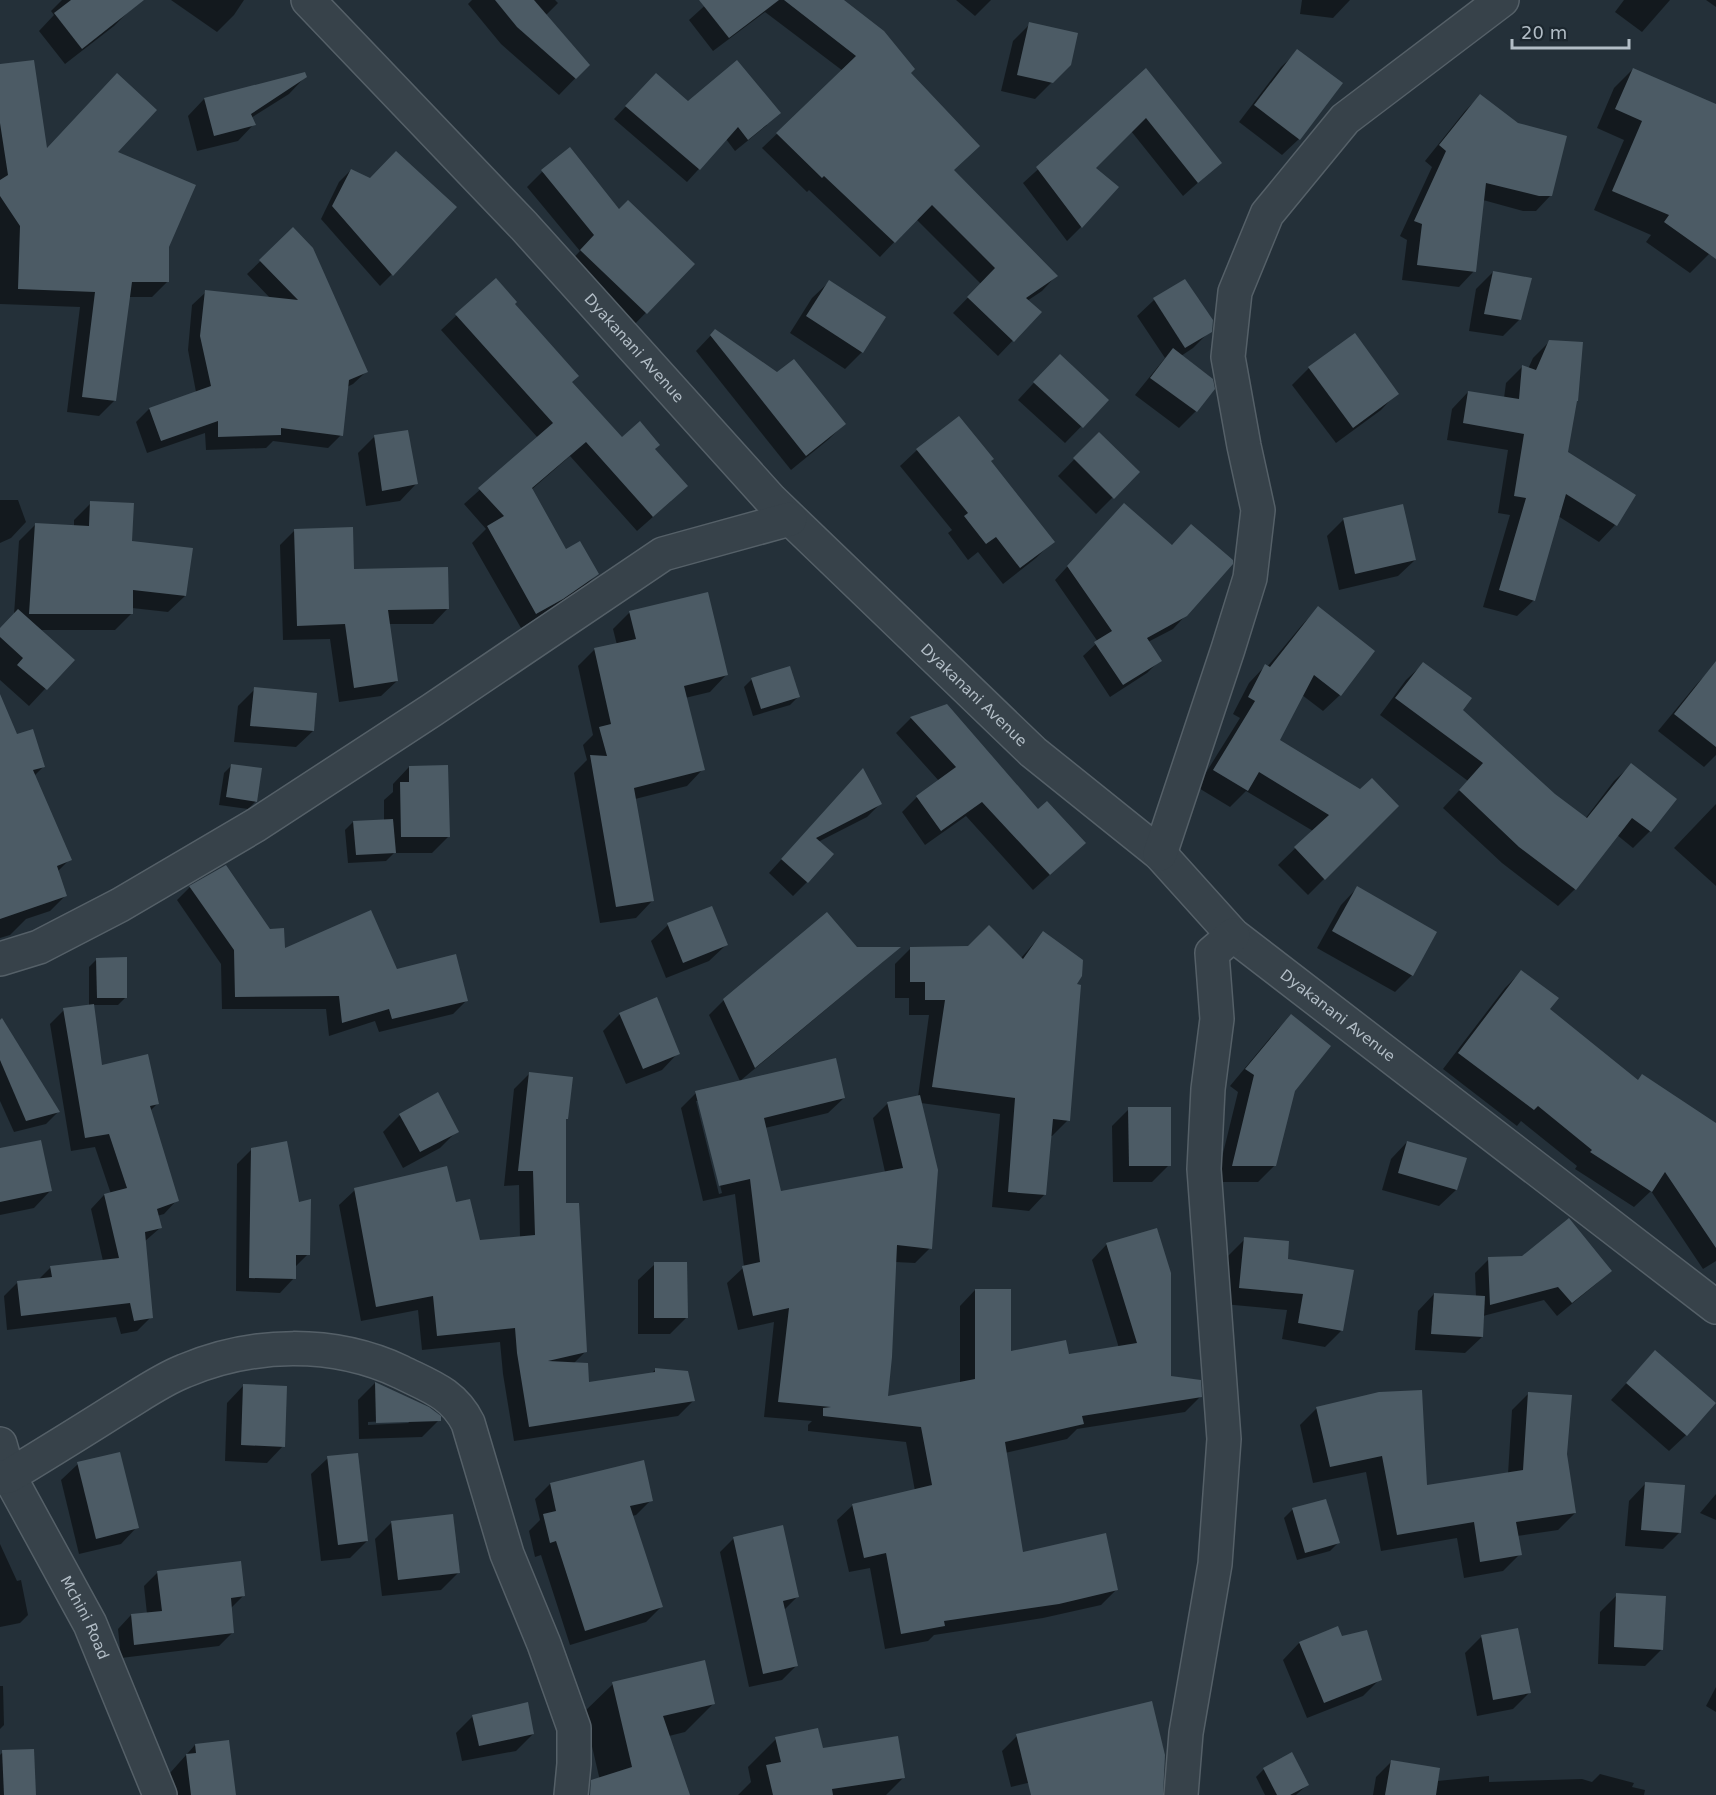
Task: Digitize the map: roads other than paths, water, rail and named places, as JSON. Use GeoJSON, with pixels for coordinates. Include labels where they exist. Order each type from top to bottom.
{"type":"FeatureCollection","features":[{"type":"Feature","properties":{"kind":"street","name":"Dyakanani Avenue"},"geometry":{"type":"LineString","coordinates":[[308,0],[524,226],[771,500],[1033,752],[1160,854],[1233,935],[1716,1307]]}},
{"type":"Feature","properties":{"kind":"street"},"geometry":{"type":"LineString","coordinates":[[1160,854],[1250,578],[1258,510],[1228,357],[1235,292],[1267,214],[1345,119],[1502,0]]}},
{"type":"Feature","properties":{"kind":"street"},"geometry":{"type":"LineString","coordinates":[[0,959],[39,947],[120,905],[256,825],[432,710],[663,554],[790,519]]}},
{"type":"Feature","properties":{"kind":"street"},"geometry":{"type":"LineString","coordinates":[[1181,1795],[1185,1732],[1215,1564],[1224,1439],[1204,1169],[1208,1089],[1217,1019],[1212,953],[1233,935]]}},
{"type":"Feature","properties":{"kind":"street"},"geometry":{"type":"LineString","coordinates":[[4,1477],[184,1371],[245,1351],[289,1347],[333,1352],[386,1365],[435,1388],[452,1399],[461,1409],[468,1423],[507,1554],[544,1644],[574,1728],[571,1795]]}},
{"type":"Feature","properties":{"kind":"street","name":"Mchini Road"},"geometry":{"type":"LineString","coordinates":[[0,1444],[4,1477],[90,1624],[160,1795]]}}]}
